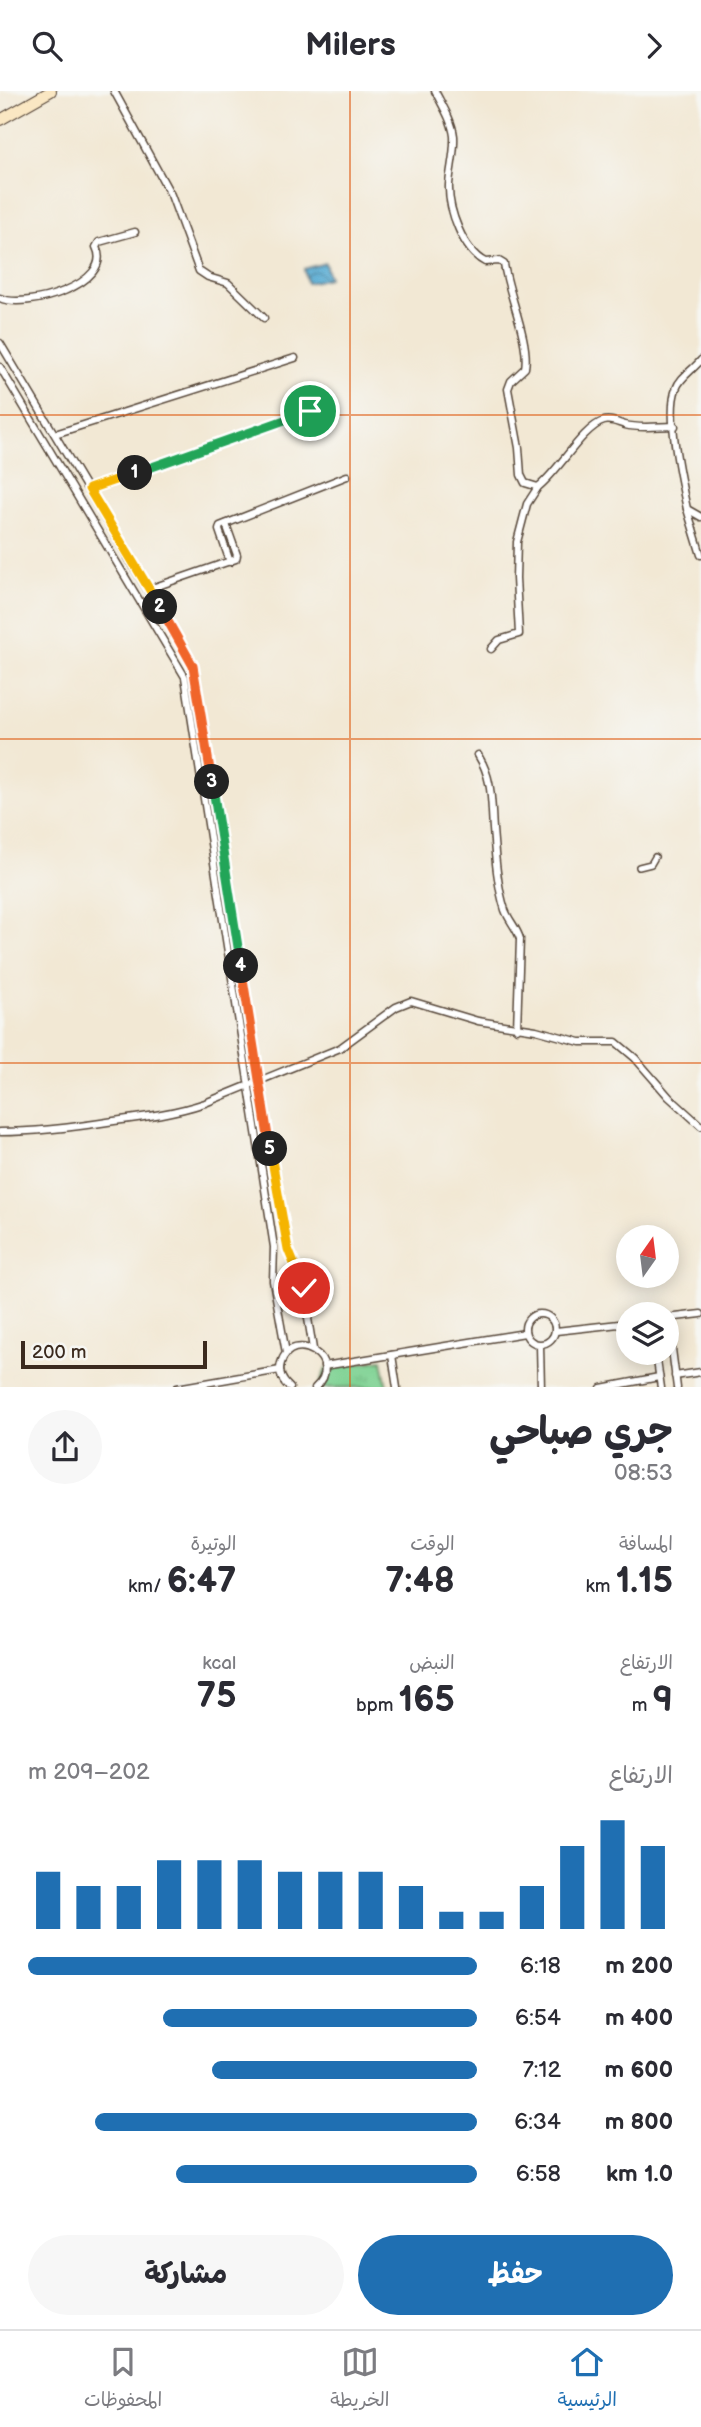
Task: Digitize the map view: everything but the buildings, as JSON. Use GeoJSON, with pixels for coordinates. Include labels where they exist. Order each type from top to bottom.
{"type":"FeatureCollection","features":[{"type":"Feature","properties":{"kind":"main road"},"geometry":{"type":"LineString","coordinates":[[0,120],[51,91]]}},
{"type":"Feature","properties":{"kind":"street"},"geometry":{"type":"LineString","coordinates":[[114,91],[172,195],[199,271],[208,277],[228,283],[264,318]]}},
{"type":"Feature","properties":{"kind":"street"},"geometry":{"type":"LineString","coordinates":[[435,91],[449,119],[453,136],[449,193],[454,214],[476,256],[485,262],[499,261],[504,264],[526,356],[524,370],[511,381],[508,390],[519,448],[521,475],[525,483],[538,487]]}},
{"type":"Feature","properties":{"kind":"street"},"geometry":{"type":"LineString","coordinates":[[0,298],[25,302],[78,286],[94,271],[99,261],[96,247],[99,242],[135,232]]}},
{"type":"Feature","properties":{"kind":"street"},"geometry":{"type":"LineString","coordinates":[[0,343],[193,666],[287,1245],[302,1282],[313,1349]]}},
{"type":"Feature","properties":{"kind":"street"},"geometry":{"type":"LineString","coordinates":[[55,434],[295,358]]}},
{"type":"Feature","properties":{"kind":"street"},"geometry":{"type":"LineString","coordinates":[[701,360],[676,387],[673,406],[678,465],[687,509],[701,555]]}},
{"type":"Feature","properties":{"kind":"street"},"geometry":{"type":"LineString","coordinates":[[0,367],[185,677],[274,1247],[273,1281],[286,1353]]}},
{"type":"Feature","properties":{"kind":"street"},"geometry":{"type":"LineString","coordinates":[[89,489],[310,411]]}},
{"type":"Feature","properties":{"kind":"street"},"geometry":{"type":"LineString","coordinates":[[491,649],[499,640],[519,634],[517,542],[527,504],[538,487],[586,434],[602,421],[635,426],[675,426]]}},
{"type":"Feature","properties":{"kind":"street"},"geometry":{"type":"LineString","coordinates":[[149,589],[236,559],[226,524],[347,476]]}},
{"type":"Feature","properties":{"kind":"street"},"geometry":{"type":"LineString","coordinates":[[687,509],[701,517]]}},
{"type":"Feature","properties":{"kind":"street"},"geometry":{"type":"LineString","coordinates":[[478,755],[487,768],[492,787],[496,860],[505,910],[520,939],[517,1029]]}},
{"type":"Feature","properties":{"kind":"street"},"geometry":{"type":"LineString","coordinates":[[639,867],[650,864],[655,857]]}},
{"type":"Feature","properties":{"kind":"street"},"geometry":{"type":"LineString","coordinates":[[0,1132],[66,1128],[183,1110],[340,1048],[405,1002],[418,1002],[468,1019],[536,1030],[579,1042],[609,1041],[621,1045],[668,1097],[701,1126]]}},
{"type":"Feature","properties":{"kind":"street"},"geometry":{"type":"LineString","coordinates":[[543,1314],[555,1323],[556,1331],[548,1343],[540,1345],[531,1341],[525,1333],[525,1325],[529,1318],[543,1314]]}},
{"type":"Feature","properties":{"kind":"street"},"geometry":{"type":"LineString","coordinates":[[679,1317],[701,1314]]}},
{"type":"Feature","properties":{"kind":"street"},"geometry":{"type":"LineString","coordinates":[[556,1331],[616,1324]]}},
{"type":"Feature","properties":{"kind":"street"},"geometry":{"type":"LineString","coordinates":[[324,1366],[525,1333]]}},
{"type":"Feature","properties":{"kind":"street"},"geometry":{"type":"LineString","coordinates":[[540,1345],[541,1387]]}},
{"type":"Feature","properties":{"kind":"street"},"geometry":{"type":"LineString","coordinates":[[289,1387],[282,1379],[281,1361],[286,1353],[294,1348],[304,1347],[313,1349],[324,1366],[324,1375],[316,1387]]}},
{"type":"Feature","properties":{"kind":"street"},"geometry":{"type":"LineString","coordinates":[[391,1355],[397,1387]]}},
{"type":"Feature","properties":{"kind":"street"},"geometry":{"type":"LineString","coordinates":[[658,1365],[661,1387]]}},
{"type":"Feature","properties":{"kind":"street"},"geometry":{"type":"LineString","coordinates":[[673,1365],[677,1387]]}},
{"type":"Feature","properties":{"kind":"street"},"geometry":{"type":"LineString","coordinates":[[188,1387],[280,1370]]}},
{"type":"Feature","properties":{"kind":"street"},"geometry":{"type":"LineString","coordinates":[[675,1376],[701,1372]]}},
{"type":"Feature","properties":{"kind":"street"},"geometry":{"type":"LineString","coordinates":[[606,1387],[659,1377]]}},
{"type":"Feature","properties":{"kind":"green space"},"geometry":{"type":"Polygon","coordinates":[[[382,1360],[387,1387],[318,1387],[326,1368],[382,1360]]]}},
{"type":"Feature","properties":{"kind":"water"},"geometry":{"type":"Polygon","coordinates":[[[325,263],[329,278],[307,283],[304,269],[325,263]]]}},
{"type":"Feature","properties":{"kind":"route"},"geometry":{"type":"LineString","coordinates":[[304,1288],[287,1245],[191,658],[89,489],[310,411]]}}]}
